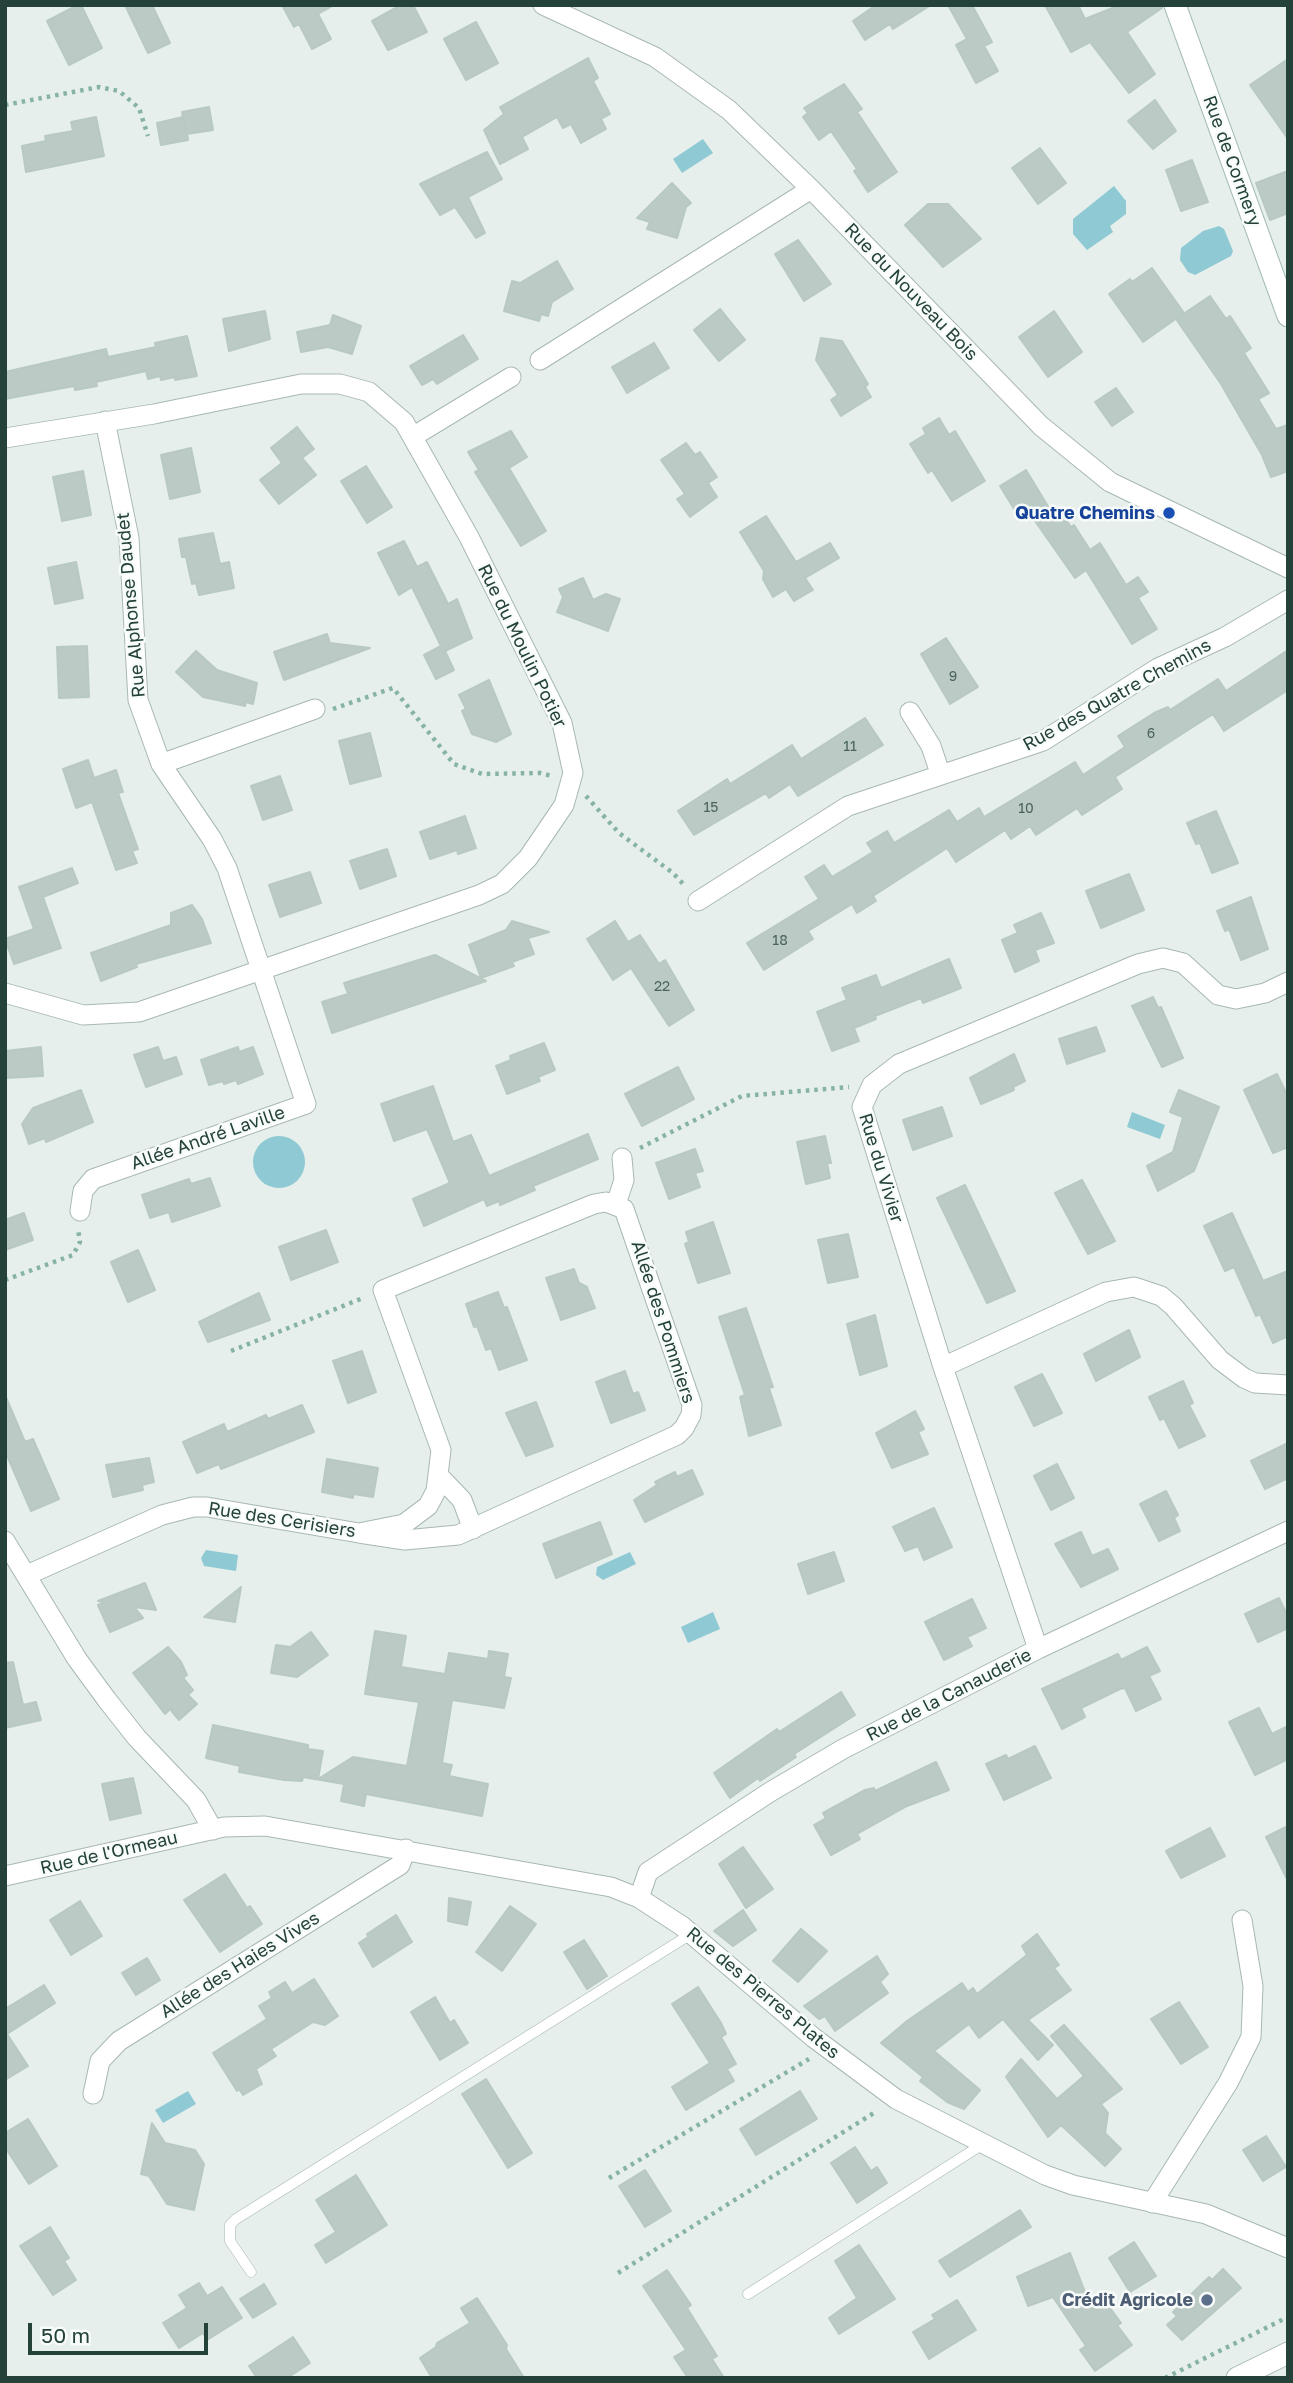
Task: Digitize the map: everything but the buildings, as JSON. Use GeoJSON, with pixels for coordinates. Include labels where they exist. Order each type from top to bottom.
{"type":"FeatureCollection","features":[{"type":"Feature","properties":{"kind":"main road","name":"Rue de Cormery"},"geometry":{"type":"LineString","coordinates":[[1175,5],[1288,316]]}},
{"type":"Feature","properties":{"kind":"main road"},"geometry":{"type":"LineString","coordinates":[[1237,2378],[1288,2353]]}},
{"type":"Feature","properties":{"kind":"street","name":"Rue du Nouveau Bois"},"geometry":{"type":"LineString","coordinates":[[542,5],[655,57],[729,110],[811,189],[1041,426],[1110,482],[1288,568]]}},
{"type":"Feature","properties":{"kind":"street"},"geometry":{"type":"LineString","coordinates":[[540,360],[811,189]]}},
{"type":"Feature","properties":{"kind":"street"},"geometry":{"type":"LineString","coordinates":[[414,436],[511,377]]}},
{"type":"Feature","properties":{"kind":"street","name":"Rue du Moulin Potier"},"geometry":{"type":"LineString","coordinates":[[5,438],[323,382],[369,392],[394,411],[414,436],[562,723],[572,758],[571,788]]}},
{"type":"Feature","properties":{"kind":"street","name":"Rue Alphonse Daudet"},"geometry":{"type":"LineString","coordinates":[[105,421],[129,538],[138,700],[161,764],[220,852],[263,972]]}},
{"type":"Feature","properties":{"kind":"street","name":"Rue des Quatre Chemins"},"geometry":{"type":"LineString","coordinates":[[698,901],[848,806],[940,773],[1043,741],[1158,668],[1225,637],[1288,600]]}},
{"type":"Feature","properties":{"kind":"street"},"geometry":{"type":"LineString","coordinates":[[161,764],[316,709]]}},
{"type":"Feature","properties":{"kind":"street"},"geometry":{"type":"LineString","coordinates":[[910,712],[930,746],[940,773]]}},
{"type":"Feature","properties":{"kind":"street"},"geometry":{"type":"LineString","coordinates":[[5,993],[75,1013],[117,1015],[159,1007],[479,895],[502,884],[516,873],[540,841],[571,788]]}},
{"type":"Feature","properties":{"kind":"street","name":"Rue du Vivier"},"geometry":{"type":"LineString","coordinates":[[1038,1649],[943,1367],[862,1107],[871,1086],[899,1064],[1139,964],[1163,958],[1182,963],[1218,995],[1236,999],[1265,993],[1288,982]]}},
{"type":"Feature","properties":{"kind":"street","name":"Allée André Laville"},"geometry":{"type":"LineString","coordinates":[[80,1211],[83,1191],[93,1179],[306,1104],[263,972]]}},
{"type":"Feature","properties":{"kind":"street"},"geometry":{"type":"LineString","coordinates":[[383,1290],[594,1204],[616,1204],[624,1180],[622,1158]]}},
{"type":"Feature","properties":{"kind":"street","name":"Allée des Pommiers"},"geometry":{"type":"LineString","coordinates":[[359,1533],[428,1540],[473,1529],[677,1435],[691,1415],[688,1394],[629,1218],[616,1204]]}},
{"type":"Feature","properties":{"kind":"street"},"geometry":{"type":"LineString","coordinates":[[943,1367],[1106,1292],[1134,1287],[1161,1296],[1220,1360],[1244,1378],[1255,1383],[1288,1385]]}},
{"type":"Feature","properties":{"kind":"street","name":"Rue des Cerisiers"},"geometry":{"type":"LineString","coordinates":[[27,1575],[162,1515],[193,1507],[207,1507],[359,1533],[392,1528],[417,1516],[428,1506],[440,1477],[438,1438],[383,1290]]}},
{"type":"Feature","properties":{"kind":"street"},"geometry":{"type":"LineString","coordinates":[[440,1477],[462,1500],[473,1529]]}},
{"type":"Feature","properties":{"kind":"street","name":"Rue de la Canauderie"},"geometry":{"type":"LineString","coordinates":[[611,1887],[648,1872],[807,1770],[1038,1649],[1288,1531]]}},
{"type":"Feature","properties":{"kind":"street"},"geometry":{"type":"LineString","coordinates":[[5,1541],[78,1660],[137,1738],[196,1800],[213,1830]]}},
{"type":"Feature","properties":{"kind":"street","name":"Rue des Pierres Plates"},"geometry":{"type":"LineString","coordinates":[[213,1830],[234,1826],[265,1826],[611,1887],[639,1898],[692,1933],[814,2038],[896,2099],[1017,2162],[1073,2185],[1206,2214],[1288,2248]]}},
{"type":"Feature","properties":{"kind":"street","name":"Rue de l'Ormeau"},"geometry":{"type":"LineString","coordinates":[[5,1876],[213,1830]]}},
{"type":"Feature","properties":{"kind":"street","name":"Allée des Haies Vives"},"geometry":{"type":"LineString","coordinates":[[93,2094],[100,2060],[119,2040],[400,1865],[406,1849]]}},
{"type":"Feature","properties":{"kind":"street"},"geometry":{"type":"LineString","coordinates":[[639,1898],[648,1872]]}},
{"type":"Feature","properties":{"kind":"street"},"geometry":{"type":"LineString","coordinates":[[1152,2203],[1228,2083],[1251,2037],[1253,1986],[1242,1920]]}},
{"type":"Feature","properties":{"kind":"lane"},"geometry":{"type":"LineString","coordinates":[[251,2272],[230,2241],[230,2225],[236,2219],[692,1933]]}},
{"type":"Feature","properties":{"kind":"lane"},"geometry":{"type":"LineString","coordinates":[[748,2294],[983,2144]]}},
{"type":"Feature","properties":{"kind":"path"},"geometry":{"type":"LineString","coordinates":[[5,105],[99,88],[119,91],[139,108],[148,136]]}},
{"type":"Feature","properties":{"kind":"path"},"geometry":{"type":"LineString","coordinates":[[316,709],[328,711],[393,688],[454,764],[482,774],[540,773],[583,792],[619,833],[673,873],[698,901]]}},
{"type":"Feature","properties":{"kind":"path"},"geometry":{"type":"LineString","coordinates":[[622,1158],[742,1096],[871,1086]]}},
{"type":"Feature","properties":{"kind":"path"},"geometry":{"type":"LineString","coordinates":[[5,1280],[73,1255],[79,1242],[80,1211]]}},
{"type":"Feature","properties":{"kind":"path"},"geometry":{"type":"LineString","coordinates":[[232,1351],[383,1290]]}},
{"type":"Feature","properties":{"kind":"path"},"geometry":{"type":"LineString","coordinates":[[609,2178],[813,2057],[804,2050]]}},
{"type":"Feature","properties":{"kind":"path"},"geometry":{"type":"LineString","coordinates":[[618,2273],[882,2108],[872,2101]]}},
{"type":"Feature","properties":{"kind":"path"},"geometry":{"type":"LineString","coordinates":[[1165,2378],[1288,2317]]}},
{"type":"Feature","properties":{"kind":"water"},"geometry":{"type":"Polygon","coordinates":[[[703,139],[713,153],[682,173],[673,159],[703,139]]]}},
{"type":"Feature","properties":{"kind":"water"},"geometry":{"type":"Polygon","coordinates":[[[1114,186],[1126,201],[1126,214],[1110,226],[1113,232],[1087,250],[1073,234],[1073,219],[1114,186]]]}},
{"type":"Feature","properties":{"kind":"water"},"geometry":{"type":"Polygon","coordinates":[[[1219,226],[1224,229],[1233,251],[1231,256],[1195,275],[1188,272],[1180,260],[1181,248],[1203,231],[1219,226]]]}},
{"type":"Feature","properties":{"kind":"water"},"geometry":{"type":"Polygon","coordinates":[[[1132,1112],[1165,1125],[1160,1139],[1127,1127],[1132,1112]]]}},
{"type":"Feature","properties":{"kind":"water"},"geometry":{"type":"Polygon","coordinates":[[[279,1136],[289,1138],[297,1144],[303,1152],[303,1172],[297,1180],[289,1186],[279,1188],[269,1186],[261,1180],[255,1172],[253,1162],[255,1152],[261,1144],[269,1138],[279,1136]]]}},
{"type":"Feature","properties":{"kind":"water"},"geometry":{"type":"Polygon","coordinates":[[[206,1550],[238,1555],[236,1571],[204,1566],[201,1558],[206,1550]]]}},
{"type":"Feature","properties":{"kind":"water"},"geometry":{"type":"Polygon","coordinates":[[[630,1552],[636,1564],[603,1580],[596,1575],[597,1567],[630,1552]]]}},
{"type":"Feature","properties":{"kind":"water"},"geometry":{"type":"Polygon","coordinates":[[[713,1612],[720,1629],[688,1643],[681,1627],[713,1612]]]}},
{"type":"Feature","properties":{"kind":"water"},"geometry":{"type":"Polygon","coordinates":[[[188,2091],[196,2104],[163,2123],[155,2110],[188,2091]]]}},
{"type":"Feature","properties":{"kind":"place","name":"Quatre Chemins"},"geometry":{"type":"Point","coordinates":[1169,513]}},
{"type":"Feature","properties":{"kind":"place","name":"Crédit Agricole"},"geometry":{"type":"Point","coordinates":[1207,2300]}}]}
